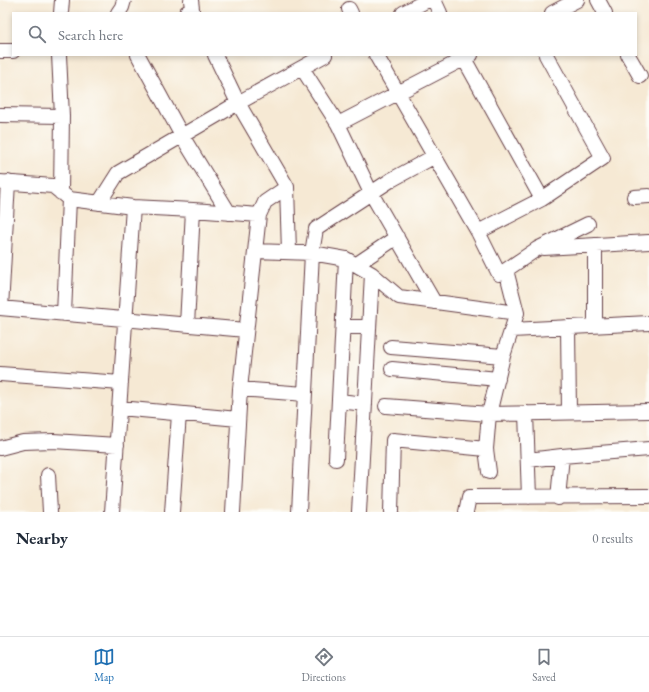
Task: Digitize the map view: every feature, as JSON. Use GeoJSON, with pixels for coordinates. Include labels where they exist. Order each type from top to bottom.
{"type":"FeatureCollection","features":[{"type":"Feature","properties":{"kind":"street"},"geometry":{"type":"LineString","coordinates":[[61,12],[62,0]]}},
{"type":"Feature","properties":{"kind":"street"},"geometry":{"type":"LineString","coordinates":[[119,12],[124,0]]}},
{"type":"Feature","properties":{"kind":"street"},"geometry":{"type":"LineString","coordinates":[[405,12],[428,0]]}},
{"type":"Feature","properties":{"kind":"street"},"geometry":{"type":"LineString","coordinates":[[434,0],[440,12]]}},
{"type":"Feature","properties":{"kind":"street"},"geometry":{"type":"LineString","coordinates":[[598,0],[604,12]]}},
{"type":"Feature","properties":{"kind":"street"},"geometry":{"type":"LineString","coordinates":[[554,12],[570,1]]}},
{"type":"Feature","properties":{"kind":"street"},"geometry":{"type":"LineString","coordinates":[[0,51],[12,51]]}},
{"type":"Feature","properties":{"kind":"street"},"geometry":{"type":"LineString","coordinates":[[58,56],[65,196],[64,314]]}},
{"type":"Feature","properties":{"kind":"street"},"geometry":{"type":"LineString","coordinates":[[139,56],[182,136],[229,213]]}},
{"type":"Feature","properties":{"kind":"street"},"geometry":{"type":"LineString","coordinates":[[214,56],[238,103],[287,187],[289,252]]}},
{"type":"Feature","properties":{"kind":"street"},"geometry":{"type":"LineString","coordinates":[[99,202],[118,173],[238,103],[323,56]]}},
{"type":"Feature","properties":{"kind":"street"},"geometry":{"type":"LineString","coordinates":[[377,56],[478,232],[499,274],[537,249],[588,224]]}},
{"type":"Feature","properties":{"kind":"street"},"geometry":{"type":"LineString","coordinates":[[338,124],[465,56],[542,199]]}},
{"type":"Feature","properties":{"kind":"street"},"geometry":{"type":"LineString","coordinates":[[478,232],[542,199],[603,158],[547,56]]}},
{"type":"Feature","properties":{"kind":"street"},"geometry":{"type":"LineString","coordinates":[[629,56],[640,76]]}},
{"type":"Feature","properties":{"kind":"street"},"geometry":{"type":"LineString","coordinates":[[302,68],[338,124],[371,193],[434,302]]}},
{"type":"Feature","properties":{"kind":"street"},"geometry":{"type":"LineString","coordinates":[[0,115],[62,116]]}},
{"type":"Feature","properties":{"kind":"street"},"geometry":{"type":"LineString","coordinates":[[299,512],[312,253],[316,229],[391,180],[435,156]]}},
{"type":"Feature","properties":{"kind":"street"},"geometry":{"type":"LineString","coordinates":[[246,330],[0,308],[4,182],[53,186],[65,196],[133,207],[259,215]]}},
{"type":"Feature","properties":{"kind":"street"},"geometry":{"type":"LineString","coordinates":[[233,512],[240,389],[259,215],[265,202],[287,187]]}},
{"type":"Feature","properties":{"kind":"street"},"geometry":{"type":"LineString","coordinates":[[634,197],[649,196]]}},
{"type":"Feature","properties":{"kind":"street"},"geometry":{"type":"LineString","coordinates":[[112,512],[133,207]]}},
{"type":"Feature","properties":{"kind":"street"},"geometry":{"type":"LineString","coordinates":[[187,325],[193,210]]}},
{"type":"Feature","properties":{"kind":"street"},"geometry":{"type":"LineString","coordinates":[[351,261],[397,237]]}},
{"type":"Feature","properties":{"kind":"street"},"geometry":{"type":"LineString","coordinates":[[537,249],[649,242]]}},
{"type":"Feature","properties":{"kind":"street"},"geometry":{"type":"LineString","coordinates":[[595,245],[595,326]]}},
{"type":"Feature","properties":{"kind":"street"},"geometry":{"type":"LineString","coordinates":[[255,251],[312,253],[351,261],[372,274],[399,297],[517,313]]}},
{"type":"Feature","properties":{"kind":"street"},"geometry":{"type":"LineString","coordinates":[[336,459],[343,327],[351,261]]}},
{"type":"Feature","properties":{"kind":"street"},"geometry":{"type":"LineString","coordinates":[[488,472],[486,449],[489,414],[503,356],[517,313],[506,270]]}},
{"type":"Feature","properties":{"kind":"street"},"geometry":{"type":"LineString","coordinates":[[359,512],[372,274]]}},
{"type":"Feature","properties":{"kind":"street"},"geometry":{"type":"LineString","coordinates":[[512,330],[649,323]]}},
{"type":"Feature","properties":{"kind":"street"},"geometry":{"type":"LineString","coordinates":[[343,327],[369,327]]}},
{"type":"Feature","properties":{"kind":"street"},"geometry":{"type":"LineString","coordinates":[[568,327],[569,412]]}},
{"type":"Feature","properties":{"kind":"street"},"geometry":{"type":"LineString","coordinates":[[391,347],[503,356]]}},
{"type":"Feature","properties":{"kind":"street"},"geometry":{"type":"LineString","coordinates":[[392,369],[498,379]]}},
{"type":"Feature","properties":{"kind":"street"},"geometry":{"type":"LineString","coordinates":[[0,374],[121,384]]}},
{"type":"Feature","properties":{"kind":"street"},"geometry":{"type":"LineString","coordinates":[[240,389],[305,394]]}},
{"type":"Feature","properties":{"kind":"street"},"geometry":{"type":"LineString","coordinates":[[339,401],[365,404]]}},
{"type":"Feature","properties":{"kind":"street"},"geometry":{"type":"LineString","coordinates":[[386,406],[489,414],[649,411]]}},
{"type":"Feature","properties":{"kind":"street"},"geometry":{"type":"LineString","coordinates":[[120,408],[238,419]]}},
{"type":"Feature","properties":{"kind":"street"},"geometry":{"type":"LineString","coordinates":[[526,413],[529,498]]}},
{"type":"Feature","properties":{"kind":"street"},"geometry":{"type":"LineString","coordinates":[[172,512],[179,414]]}},
{"type":"Feature","properties":{"kind":"street"},"geometry":{"type":"LineString","coordinates":[[0,438],[23,442],[53,441],[117,445]]}},
{"type":"Feature","properties":{"kind":"street"},"geometry":{"type":"LineString","coordinates":[[391,512],[393,440],[486,449]]}},
{"type":"Feature","properties":{"kind":"street"},"geometry":{"type":"LineString","coordinates":[[0,448],[23,442]]}},
{"type":"Feature","properties":{"kind":"street"},"geometry":{"type":"LineString","coordinates":[[528,460],[649,449]]}},
{"type":"Feature","properties":{"kind":"street"},"geometry":{"type":"LineString","coordinates":[[558,498],[562,456]]}},
{"type":"Feature","properties":{"kind":"street"},"geometry":{"type":"LineString","coordinates":[[48,475],[50,512]]}},
{"type":"Feature","properties":{"kind":"street"},"geometry":{"type":"LineString","coordinates":[[466,512],[468,497],[558,498],[649,496]]}}]}
